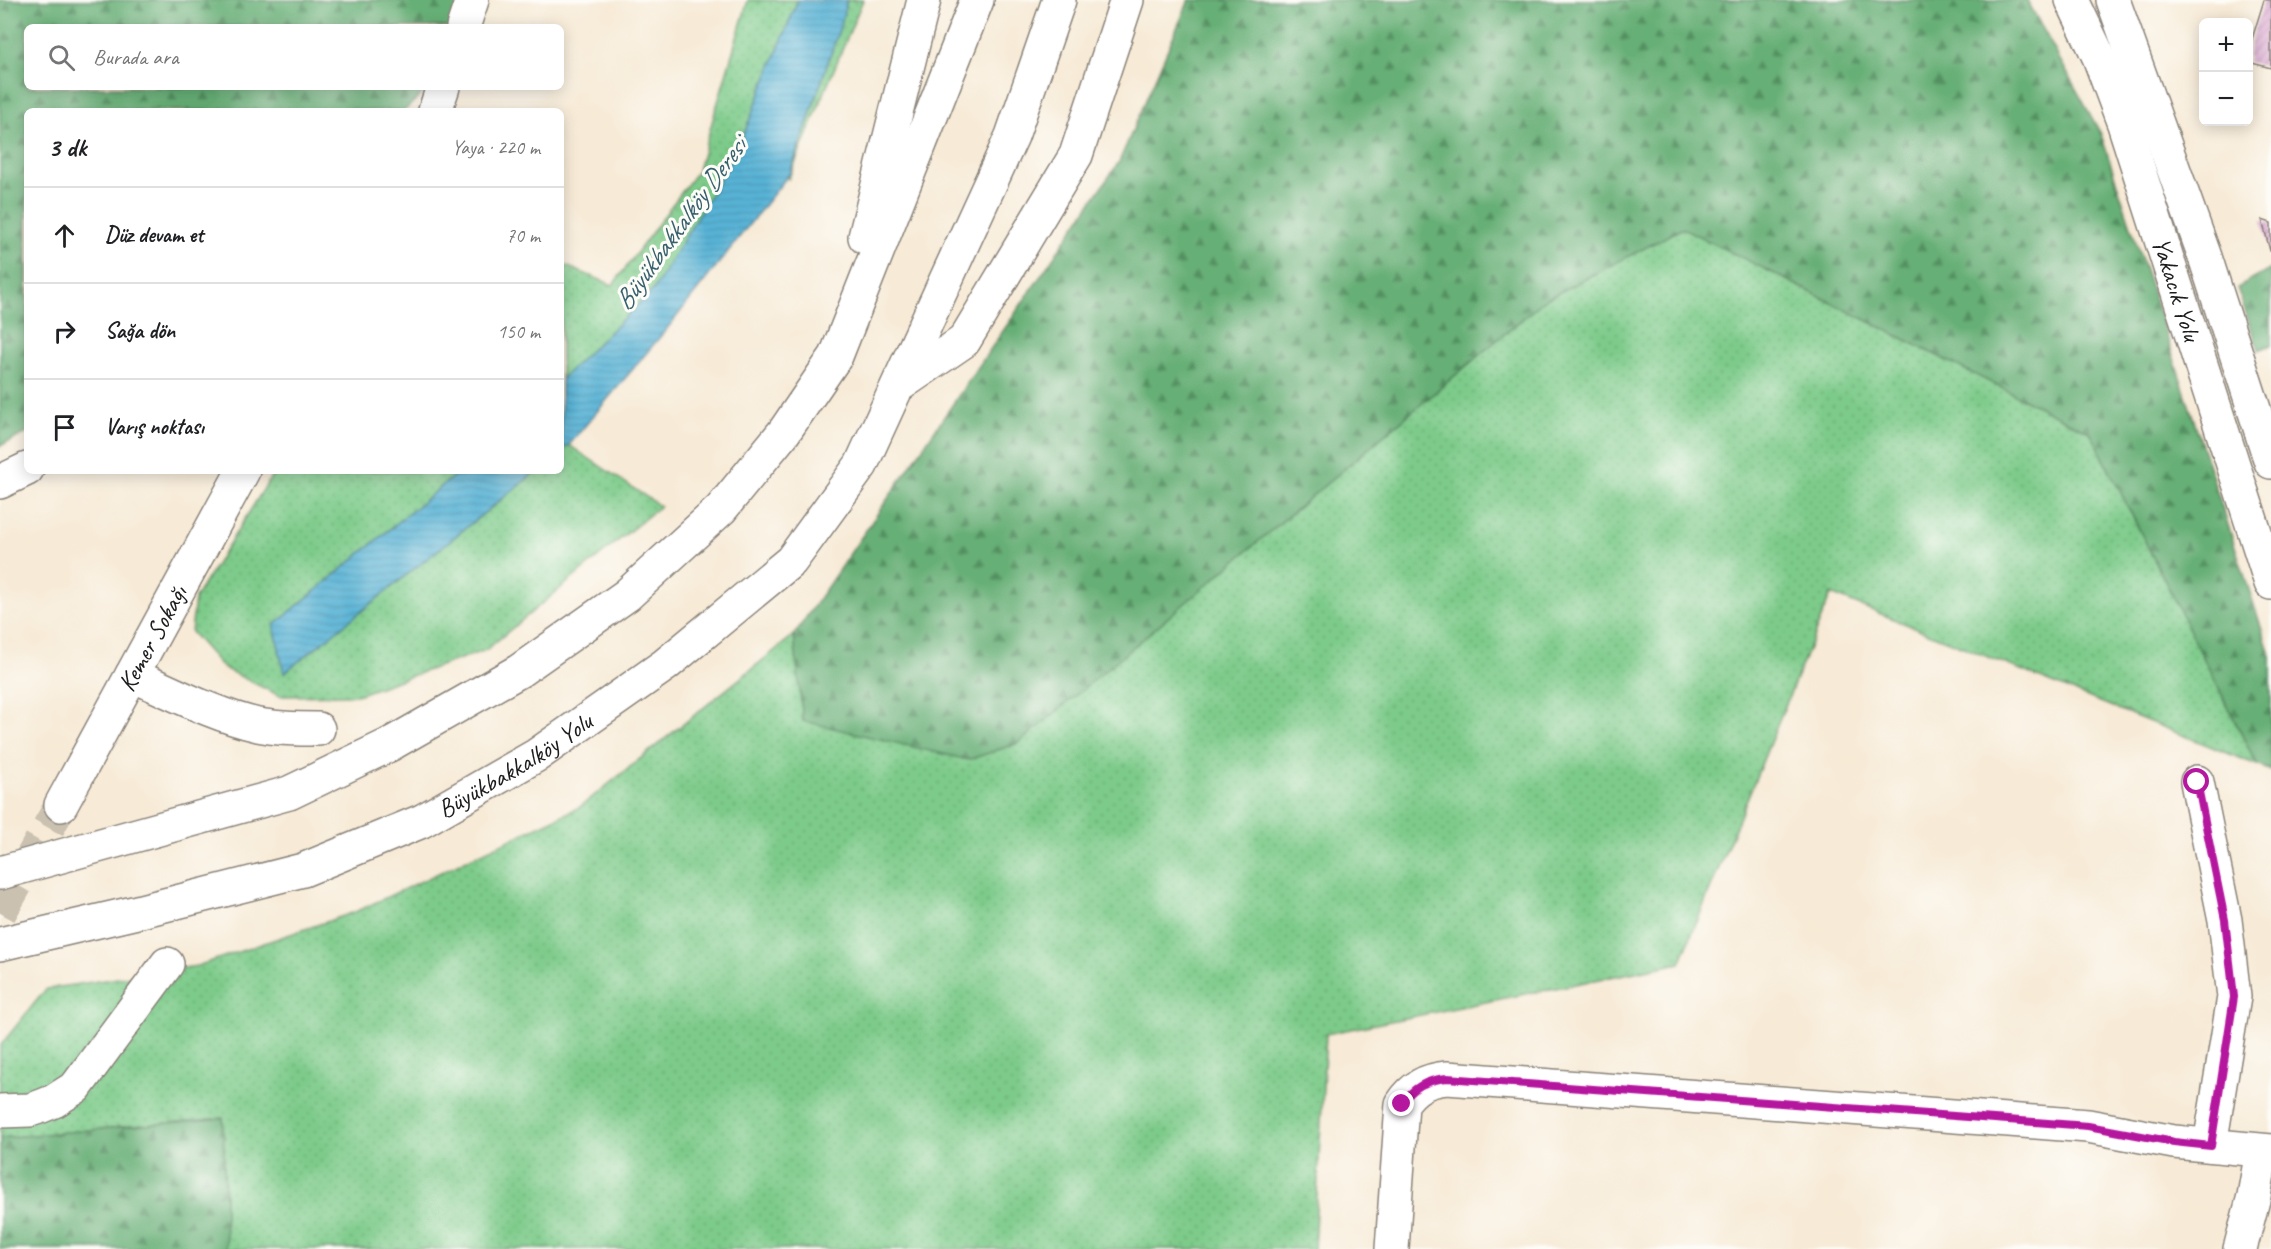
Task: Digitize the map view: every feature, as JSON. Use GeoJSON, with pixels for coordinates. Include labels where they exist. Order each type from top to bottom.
{"type":"FeatureCollection","features":[{"type":"Feature","properties":{"kind":"main road"},"geometry":{"type":"LineString","coordinates":[[464,24],[472,0]]}},
{"type":"Feature","properties":{"kind":"main road"},"geometry":{"type":"LineString","coordinates":[[836,356],[924,0]]}},
{"type":"Feature","properties":{"kind":"main road"},"geometry":{"type":"LineString","coordinates":[[0,873],[289,793],[389,745],[519,671],[627,595],[722,509],[784,432],[836,356],[977,0]]}},
{"type":"Feature","properties":{"kind":"main road","name":"Büyükbakkalköy Yolu"},"geometry":{"type":"LineString","coordinates":[[0,944],[133,914],[303,870],[422,821],[537,755],[665,665],[791,561],[861,465],[1012,136],[1059,0]]}},
{"type":"Feature","properties":{"kind":"main road"},"geometry":{"type":"LineString","coordinates":[[897,387],[963,341],[1076,155],[1127,0]]}},
{"type":"Feature","properties":{"kind":"main road","name":"Yakacık Yolu"},"geometry":{"type":"LineString","coordinates":[[2072,0],[2099,57],[2124,124],[2271,583]]}},
{"type":"Feature","properties":{"kind":"main road","name":"Yakacık Yolu"},"geometry":{"type":"LineString","coordinates":[[2112,0],[2205,257],[2271,462]]}},
{"type":"Feature","properties":{"kind":"main road"},"geometry":{"type":"LineString","coordinates":[[436,108],[442,90]]}},
{"type":"Feature","properties":{"kind":"main road"},"geometry":{"type":"LineString","coordinates":[[0,482],[24,470]]}},
{"type":"Feature","properties":{"kind":"main road","name":"Kemer Sokağı"},"geometry":{"type":"LineString","coordinates":[[61,805],[241,474]]}},
{"type":"Feature","properties":{"kind":"main road"},"geometry":{"type":"LineString","coordinates":[[132,675],[226,716],[278,728],[318,729]]}},
{"type":"Feature","properties":{"kind":"main road"},"geometry":{"type":"LineString","coordinates":[[2197,782],[2225,920],[2234,997],[2211,1146]]}},
{"type":"Feature","properties":{"kind":"main road"},"geometry":{"type":"LineString","coordinates":[[0,1111],[30,1110],[54,1101],[75,1087],[167,964]]}},
{"type":"Feature","properties":{"kind":"main road"},"geometry":{"type":"LineString","coordinates":[[1392,1249],[1402,1104],[1418,1086],[1432,1079],[1447,1078],[2088,1126],[2174,1142],[2267,1151],[2240,1249]]}},
{"type":"Feature","properties":{"kind":"green space"},"geometry":{"type":"Polygon","coordinates":[[[0,0],[462,0],[454,24],[24,24],[24,90],[426,90],[407,108],[24,108],[24,434],[0,446],[0,0]]]}},
{"type":"Feature","properties":{"kind":"green space"},"geometry":{"type":"Polygon","coordinates":[[[748,0],[798,0],[737,151],[654,289],[564,376],[564,265],[613,285],[698,170],[748,0]]]}},
{"type":"Feature","properties":{"kind":"green space"},"geometry":{"type":"Polygon","coordinates":[[[847,0],[863,0],[788,180],[841,24],[847,0]]]}},
{"type":"Feature","properties":{"kind":"green space"},"geometry":{"type":"Polygon","coordinates":[[[1189,0],[2027,0],[2101,134],[2271,657],[2271,771],[2257,765],[2091,433],[1683,228],[1546,299],[1019,743],[968,760],[803,721],[794,635],[1119,162],[1189,0]]]}},
{"type":"Feature","properties":{"kind":"green space"},"geometry":{"type":"Polygon","coordinates":[[[1683,228],[2091,433],[2257,765],[1831,594],[1680,963],[1326,1034],[1314,1249],[226,1249],[223,1118],[0,1138],[0,1046],[46,989],[197,966],[355,912],[580,807],[794,635],[803,721],[1546,299],[1683,228]]]}},
{"type":"Feature","properties":{"kind":"green space"},"geometry":{"type":"Polygon","coordinates":[[[2271,269],[2271,345],[2259,350],[2237,288],[2271,269]]]}},
{"type":"Feature","properties":{"kind":"green space"},"geometry":{"type":"Polygon","coordinates":[[[569,445],[660,506],[486,650],[357,695],[280,696],[223,668],[191,632],[195,598],[273,474],[456,474],[274,625],[284,673],[533,474],[564,474],[564,449],[569,445]]]}},
{"type":"Feature","properties":{"kind":"green space"},"geometry":{"type":"Polygon","coordinates":[[[223,1118],[226,1249],[0,1249],[0,1138],[223,1118]]]}},
{"type":"Feature","properties":{"kind":"water"},"geometry":{"type":"Polygon","coordinates":[[[798,0],[847,0],[841,24],[790,173],[670,325],[564,449],[564,376],[654,289],[737,151],[798,0]]]}},
{"type":"Feature","properties":{"kind":"water"},"geometry":{"type":"Polygon","coordinates":[[[456,474],[533,474],[284,673],[274,625],[456,474]]]}},
{"type":"Feature","properties":{"kind":"building"},"geometry":{"type":"Polygon","coordinates":[[[2264,0],[2271,0],[2271,68],[2253,63],[2253,36],[2264,0]]]}},
{"type":"Feature","properties":{"kind":"building"},"geometry":{"type":"Polygon","coordinates":[[[2262,220],[2271,223],[2271,251],[2270,251],[2262,220]]]}},
{"type":"Feature","properties":{"kind":"tunnel"},"geometry":{"type":"LineString","coordinates":[[0,913],[61,805]]}},
{"type":"Feature","properties":{"kind":"route"},"geometry":{"type":"LineString","coordinates":[[1402,1104],[1418,1086],[1432,1079],[1447,1078],[2088,1126],[2174,1142],[2211,1146],[2234,997],[2225,920],[2197,782]]}},
{"type":"Feature","properties":{"kind":"water label","name":"Büyükbakkalköy Deresi"},"geometry":{"type":"Point","coordinates":[680,224]}}]}
